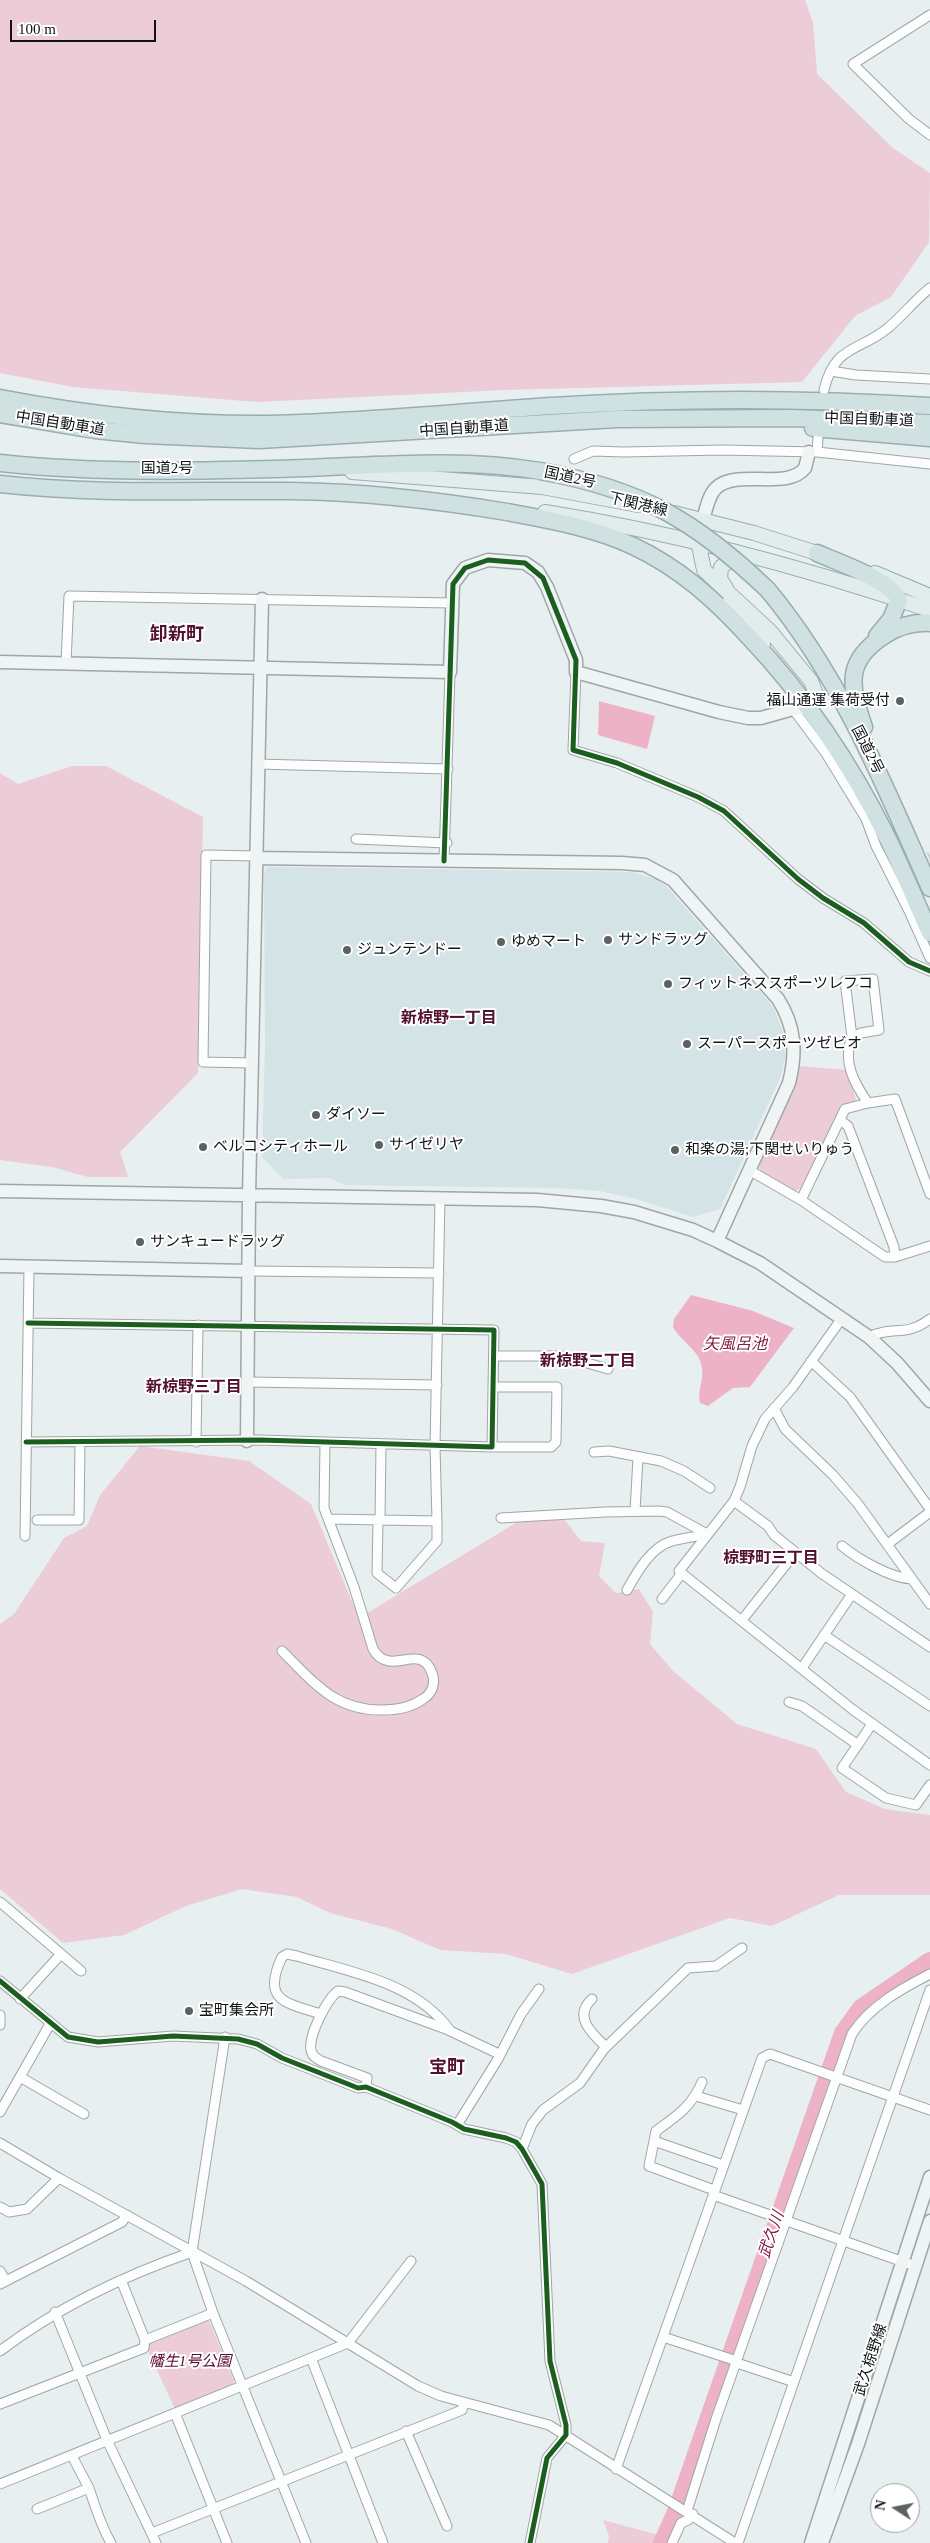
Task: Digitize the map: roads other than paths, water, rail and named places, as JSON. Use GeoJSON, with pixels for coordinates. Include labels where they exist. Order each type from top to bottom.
{"type":"FeatureCollection","features":[{"type":"Feature","properties":{"kind":"highway","name":"中国自動車道"},"geometry":{"type":"LineString","coordinates":[[0,398],[150,420],[269,424],[560,406],[723,400],[871,402],[930,406]]}},
{"type":"Feature","properties":{"kind":"highway","name":"中国自動車道"},"geometry":{"type":"LineString","coordinates":[[0,414],[96,430],[145,435],[259,440],[608,419],[852,419],[930,423]]}},
{"type":"Feature","properties":{"kind":"highway"},"geometry":{"type":"LineString","coordinates":[[718,419],[930,438]]}},
{"type":"Feature","properties":{"kind":"highway","name":"国道2号"},"geometry":{"type":"LineString","coordinates":[[0,463],[74,469],[304,468],[455,463],[540,471],[617,488],[665,510],[726,550],[768,590],[804,636],[872,756],[925,870],[930,888]]}},
{"type":"Feature","properties":{"kind":"highway","name":"国道2号"},"geometry":{"type":"LineString","coordinates":[[0,484],[112,492],[343,492],[445,501],[557,522],[607,536],[634,546],[695,584],[730,615],[779,669],[800,708],[843,760],[875,814],[930,933]]}},
{"type":"Feature","properties":{"kind":"highway"},"geometry":{"type":"LineString","coordinates":[[817,553],[884,583],[895,591],[899,600],[891,619],[859,658],[853,681],[856,703],[872,756]]}},
{"type":"Feature","properties":{"kind":"highway"},"geometry":{"type":"LineString","coordinates":[[869,646],[902,627],[930,623]]}},
{"type":"Feature","properties":{"kind":"main road","name":"下関港線"},"geometry":{"type":"LineString","coordinates":[[304,468],[542,487],[619,500],[703,520],[817,553],[878,574],[930,596]]}},
{"type":"Feature","properties":{"kind":"main road","name":"下関港線"},"geometry":{"type":"LineString","coordinates":[[445,501],[556,514],[698,541],[816,572],[930,610]]}},
{"type":"Feature","properties":{"kind":"main road"},"geometry":{"type":"LineString","coordinates":[[703,520],[694,560],[698,573],[758,636],[779,669]]}},
{"type":"Feature","properties":{"kind":"main road"},"geometry":{"type":"LineString","coordinates":[[698,541],[704,570],[770,631],[812,681],[816,694],[800,708]]}},
{"type":"Feature","properties":{"kind":"main road"},"geometry":{"type":"LineString","coordinates":[[732,595],[720,579],[721,568],[731,560],[751,554]]}},
{"type":"Feature","properties":{"kind":"street"},"geometry":{"type":"LineString","coordinates":[[930,15],[854,64],[909,119],[930,135]]}},
{"type":"Feature","properties":{"kind":"street"},"geometry":{"type":"LineString","coordinates":[[824,390],[831,371],[843,354],[886,329],[930,288]]}},
{"type":"Feature","properties":{"kind":"street"},"geometry":{"type":"LineString","coordinates":[[831,371],[856,375],[930,379]]}},
{"type":"Feature","properties":{"kind":"street"},"geometry":{"type":"LineString","coordinates":[[703,520],[713,492],[721,485],[732,481],[794,476],[805,468],[818,438]]}},
{"type":"Feature","properties":{"kind":"street"},"geometry":{"type":"LineString","coordinates":[[574,459],[594,451],[813,452],[930,464]]}},
{"type":"Feature","properties":{"kind":"street"},"geometry":{"type":"LineString","coordinates":[[444,861],[446,843],[451,604],[456,577],[472,564],[502,560],[525,563],[531,566],[543,578],[576,660],[573,750],[617,763],[716,806],[804,884],[864,923],[909,962],[930,971]]}},
{"type":"Feature","properties":{"kind":"street"},"geometry":{"type":"LineString","coordinates":[[66,663],[68,596],[451,604]]}},
{"type":"Feature","properties":{"kind":"street"},"geometry":{"type":"LineString","coordinates":[[247,1441],[252,1064],[262,599]]}},
{"type":"Feature","properties":{"kind":"street"},"geometry":{"type":"LineString","coordinates":[[0,662],[450,672]]}},
{"type":"Feature","properties":{"kind":"street"},"geometry":{"type":"LineString","coordinates":[[576,672],[733,715],[762,718],[800,708],[861,811],[893,872],[930,958]]}},
{"type":"Feature","properties":{"kind":"street"},"geometry":{"type":"LineString","coordinates":[[258,764],[448,769]]}},
{"type":"Feature","properties":{"kind":"street"},"geometry":{"type":"LineString","coordinates":[[356,840],[446,843]]}},
{"type":"Feature","properties":{"kind":"street"},"geometry":{"type":"LineString","coordinates":[[252,1064],[203,1062],[206,855],[444,861],[634,863],[655,870],[672,880],[778,998],[792,1031],[795,1055],[790,1083],[717,1241]]}},
{"type":"Feature","properties":{"kind":"street"},"geometry":{"type":"LineString","coordinates":[[852,1037],[861,1032],[879,1030],[873,979],[845,981],[852,1037],[847,1060],[856,1086],[868,1103]]}},
{"type":"Feature","properties":{"kind":"street"},"geometry":{"type":"LineString","coordinates":[[801,1200],[845,1109],[896,1099],[930,1194]]}},
{"type":"Feature","properties":{"kind":"street"},"geometry":{"type":"LineString","coordinates":[[840,1120],[848,1126],[872,1184],[894,1247],[895,1257]]}},
{"type":"Feature","properties":{"kind":"street"},"geometry":{"type":"LineString","coordinates":[[749,1170],[801,1200],[885,1257],[895,1257],[930,1246]]}},
{"type":"Feature","properties":{"kind":"street"},"geometry":{"type":"LineString","coordinates":[[0,1191],[537,1200],[601,1206],[663,1220],[717,1241],[760,1264],[869,1337],[897,1363],[930,1401]]}},
{"type":"Feature","properties":{"kind":"street"},"geometry":{"type":"LineString","coordinates":[[381,1444],[377,1573],[396,1588],[437,1541],[435,1446],[440,1198]]}},
{"type":"Feature","properties":{"kind":"street"},"geometry":{"type":"LineString","coordinates":[[0,1266],[29,1268],[439,1273]]}},
{"type":"Feature","properties":{"kind":"street"},"geometry":{"type":"LineString","coordinates":[[25,1536],[29,1268]]}},
{"type":"Feature","properties":{"kind":"street"},"geometry":{"type":"LineString","coordinates":[[842,1318],[812,1361],[758,1430],[734,1501],[679,1571],[872,1724],[930,1765]]}},
{"type":"Feature","properties":{"kind":"street"},"geometry":{"type":"LineString","coordinates":[[869,1337],[880,1331],[912,1330],[930,1320]]}},
{"type":"Feature","properties":{"kind":"street"},"geometry":{"type":"LineString","coordinates":[[28,1323],[494,1330],[492,1447]]}},
{"type":"Feature","properties":{"kind":"street"},"geometry":{"type":"LineString","coordinates":[[196,1442],[198,1325]]}},
{"type":"Feature","properties":{"kind":"street"},"geometry":{"type":"LineString","coordinates":[[494,1356],[563,1356],[608,1369]]}},
{"type":"Feature","properties":{"kind":"street"},"geometry":{"type":"LineString","coordinates":[[812,1361],[850,1397],[930,1510],[889,1543]]}},
{"type":"Feature","properties":{"kind":"street"},"geometry":{"type":"LineString","coordinates":[[248,1382],[437,1385]]}},
{"type":"Feature","properties":{"kind":"street"},"geometry":{"type":"LineString","coordinates":[[26,1442],[247,1441],[492,1447],[551,1447],[556,1442],[556,1387],[493,1387]]}},
{"type":"Feature","properties":{"kind":"street"},"geometry":{"type":"LineString","coordinates":[[774,1408],[785,1429],[843,1486],[889,1543],[930,1604]]}},
{"type":"Feature","properties":{"kind":"street"},"geometry":{"type":"LineString","coordinates":[[37,1520],[79,1520],[80,1442]]}},
{"type":"Feature","properties":{"kind":"street"},"geometry":{"type":"LineString","coordinates":[[282,1651],[322,1690],[334,1699],[353,1707],[391,1710],[418,1703],[432,1690],[434,1683],[432,1671],[422,1661],[412,1657],[390,1662],[377,1655],[324,1508],[325,1443]]}},
{"type":"Feature","properties":{"kind":"street"},"geometry":{"type":"LineString","coordinates":[[594,1452],[609,1451],[676,1466],[710,1488]]}},
{"type":"Feature","properties":{"kind":"street"},"geometry":{"type":"LineString","coordinates":[[635,1511],[638,1458]]}},
{"type":"Feature","properties":{"kind":"street"},"geometry":{"type":"LineString","coordinates":[[734,1501],[768,1526],[774,1535],[794,1551],[852,1594],[930,1647]]}},
{"type":"Feature","properties":{"kind":"street"},"geometry":{"type":"LineString","coordinates":[[500,1518],[635,1511],[667,1512],[707,1534]]}},
{"type":"Feature","properties":{"kind":"street"},"geometry":{"type":"LineString","coordinates":[[328,1519],[437,1522]]}},
{"type":"Feature","properties":{"kind":"street"},"geometry":{"type":"LineString","coordinates":[[627,1590],[639,1569],[653,1552],[667,1543],[707,1534]]}},
{"type":"Feature","properties":{"kind":"street"},"geometry":{"type":"LineString","coordinates":[[842,1546],[856,1558],[902,1578],[912,1579]]}},
{"type":"Feature","properties":{"kind":"street"},"geometry":{"type":"LineString","coordinates":[[742,1620],[788,1562],[794,1551]]}},
{"type":"Feature","properties":{"kind":"street"},"geometry":{"type":"LineString","coordinates":[[662,1599],[682,1573]]}},
{"type":"Feature","properties":{"kind":"street"},"geometry":{"type":"LineString","coordinates":[[802,1668],[852,1594]]}},
{"type":"Feature","properties":{"kind":"street"},"geometry":{"type":"LineString","coordinates":[[824,1635],[930,1706]]}},
{"type":"Feature","properties":{"kind":"street"},"geometry":{"type":"LineString","coordinates":[[789,1702],[802,1706],[858,1744]]}},
{"type":"Feature","properties":{"kind":"street"},"geometry":{"type":"LineString","coordinates":[[872,1724],[842,1768],[886,1798],[916,1806],[930,1785]]}},
{"type":"Feature","properties":{"kind":"street"},"geometry":{"type":"LineString","coordinates":[[0,1902],[81,1971]]}},
{"type":"Feature","properties":{"kind":"street"},"geometry":{"type":"LineString","coordinates":[[522,2149],[532,2124],[548,2104],[580,2083],[606,2047],[688,1968],[716,1966],[742,1948]]}},
{"type":"Feature","properties":{"kind":"street"},"geometry":{"type":"LineString","coordinates":[[20,1999],[61,1954]]}},
{"type":"Feature","properties":{"kind":"street"},"geometry":{"type":"LineString","coordinates":[[321,2014],[284,2002],[276,1995],[274,1987],[282,1957],[287,1954],[297,1956],[397,1986],[443,2022],[449,2030]]}},
{"type":"Feature","properties":{"kind":"street"},"geometry":{"type":"LineString","coordinates":[[672,2543],[680,2524],[688,2520],[688,2511],[736,2362],[835,2077],[852,2034],[863,2017],[905,1988],[930,1974]]}},
{"type":"Feature","properties":{"kind":"street"},"geometry":{"type":"LineString","coordinates":[[0,1983],[68,2037],[98,2042],[173,2036],[225,2037],[257,2044],[282,2058],[358,2088],[366,2087],[464,2129],[516,2142],[542,2184],[547,2254],[548,2341],[551,2368],[566,2425],[566,2436],[546,2458],[530,2543]]}},
{"type":"Feature","properties":{"kind":"street"},"geometry":{"type":"LineString","coordinates":[[457,2125],[500,2054],[521,2014],[539,1989]]}},
{"type":"Feature","properties":{"kind":"street"},"geometry":{"type":"LineString","coordinates":[[0,2143],[59,2178],[246,2281],[418,2386],[464,2403],[549,2425],[616,2469],[688,2511],[737,2543],[844,2241],[930,1990]]}},
{"type":"Feature","properties":{"kind":"street"},"geometry":{"type":"LineString","coordinates":[[366,2087],[367,2078],[321,2061],[312,2054],[311,2041],[321,2014],[332,1997],[340,1991],[449,2030],[500,2054]]}},
{"type":"Feature","properties":{"kind":"street"},"geometry":{"type":"LineString","coordinates":[[592,1999],[586,2004],[582,2015],[588,2029],[606,2047]]}},
{"type":"Feature","properties":{"kind":"street"},"geometry":{"type":"LineString","coordinates":[[0,2015],[0,2025]]}},
{"type":"Feature","properties":{"kind":"street"},"geometry":{"type":"LineString","coordinates":[[0,2112],[50,2024]]}},
{"type":"Feature","properties":{"kind":"street"},"geometry":{"type":"LineString","coordinates":[[225,2037],[192,2252],[213,2313],[306,2543]]}},
{"type":"Feature","properties":{"kind":"street"},"geometry":{"type":"LineString","coordinates":[[616,2469],[762,2058],[770,2054],[930,2110]]}},
{"type":"Feature","properties":{"kind":"street"},"geometry":{"type":"LineString","coordinates":[[20,2077],[84,2114]]}},
{"type":"Feature","properties":{"kind":"street"},"geometry":{"type":"LineString","coordinates":[[702,2082],[696,2096],[676,2118],[656,2130],[649,2166],[772,2216],[915,2266]]}},
{"type":"Feature","properties":{"kind":"street"},"geometry":{"type":"LineString","coordinates":[[696,2096],[743,2110]]}},
{"type":"Feature","properties":{"kind":"street"},"geometry":{"type":"LineString","coordinates":[[654,2141],[723,2165]]}},
{"type":"Feature","properties":{"kind":"street","name":"武久椋野線"},"geometry":{"type":"LineString","coordinates":[[810,2543],[930,2177]]}},
{"type":"Feature","properties":{"kind":"street"},"geometry":{"type":"LineString","coordinates":[[0,2207],[9,2212],[27,2209],[59,2178]]}},
{"type":"Feature","properties":{"kind":"street"},"geometry":{"type":"LineString","coordinates":[[0,2271],[3,2282],[122,2222],[127,2215]]}},
{"type":"Feature","properties":{"kind":"street","name":"武久椋野線"},"geometry":{"type":"LineString","coordinates":[[822,2543],[858,2444],[930,2222]]}},
{"type":"Feature","properties":{"kind":"street"},"geometry":{"type":"LineString","coordinates":[[1,2348],[55,2312],[121,2280],[192,2252]]}},
{"type":"Feature","properties":{"kind":"street"},"geometry":{"type":"LineString","coordinates":[[0,2484],[348,2343],[410,2261]]}},
{"type":"Feature","properties":{"kind":"street"},"geometry":{"type":"LineString","coordinates":[[0,2404],[144,2348],[145,2340],[121,2280]]}},
{"type":"Feature","properties":{"kind":"street"},"geometry":{"type":"LineString","coordinates":[[55,2312],[107,2440],[156,2543]]}},
{"type":"Feature","properties":{"kind":"street"},"geometry":{"type":"LineString","coordinates":[[145,2340],[213,2313]]}},
{"type":"Feature","properties":{"kind":"street"},"geometry":{"type":"LineString","coordinates":[[663,2337],[794,2382]]}},
{"type":"Feature","properties":{"kind":"street"},"geometry":{"type":"LineString","coordinates":[[311,2358],[383,2543]]}},
{"type":"Feature","properties":{"kind":"street"},"geometry":{"type":"LineString","coordinates":[[152,2533],[462,2410],[464,2403]]}},
{"type":"Feature","properties":{"kind":"street"},"geometry":{"type":"LineString","coordinates":[[175,2413],[227,2543]]}},
{"type":"Feature","properties":{"kind":"street"},"geometry":{"type":"LineString","coordinates":[[406,2431],[447,2526]]}},
{"type":"Feature","properties":{"kind":"street"},"geometry":{"type":"LineString","coordinates":[[72,2455],[81,2476],[89,2488],[102,2528],[111,2543]]}},
{"type":"Feature","properties":{"kind":"street"},"geometry":{"type":"LineString","coordinates":[[37,2509],[89,2488]]}},
{"type":"Feature","properties":{"kind":"water"},"geometry":{"type":"Polygon","coordinates":[[[599,701],[655,716],[647,749],[598,735],[599,701]]]}},
{"type":"Feature","properties":{"kind":"water","name":"矢風呂池"},"geometry":{"type":"Polygon","coordinates":[[[691,1295],[753,1311],[794,1328],[750,1387],[733,1388],[708,1406],[700,1403],[701,1362],[673,1327],[674,1319],[691,1295]]]}},
{"type":"Feature","properties":{"kind":"waterway","name":"武久川"},"geometry":{"type":"LineString","coordinates":[[662,2543],[676,2512],[843,2033],[861,2008],[930,1961]]}},
{"type":"Feature","properties":{"kind":"tunnel"},"geometry":{"type":"LineString","coordinates":[[916,862],[930,856]]}},
{"type":"Feature","properties":{"kind":"place","name":"福山通運 集荷受付"},"geometry":{"type":"Point","coordinates":[900,701]}},
{"type":"Feature","properties":{"kind":"place","name":"サンドラッグ"},"geometry":{"type":"Point","coordinates":[608,940]}},
{"type":"Feature","properties":{"kind":"place","name":"ゆめマート"},"geometry":{"type":"Point","coordinates":[501,942]}},
{"type":"Feature","properties":{"kind":"place","name":"ジュンテンドー"},"geometry":{"type":"Point","coordinates":[347,950]}},
{"type":"Feature","properties":{"kind":"place","name":"フィットネススポーツレフコ"},"geometry":{"type":"Point","coordinates":[668,984]}},
{"type":"Feature","properties":{"kind":"place","name":"スーパースポーツゼビオ"},"geometry":{"type":"Point","coordinates":[687,1044]}},
{"type":"Feature","properties":{"kind":"place","name":"ダイソー"},"geometry":{"type":"Point","coordinates":[316,1115]}},
{"type":"Feature","properties":{"kind":"place","name":"サイゼリヤ"},"geometry":{"type":"Point","coordinates":[379,1145]}},
{"type":"Feature","properties":{"kind":"place","name":"ベルコシティホール"},"geometry":{"type":"Point","coordinates":[203,1147]}},
{"type":"Feature","properties":{"kind":"place","name":"和楽の湯;下関せいりゅう"},"geometry":{"type":"Point","coordinates":[675,1150]}},
{"type":"Feature","properties":{"kind":"place","name":"サンキュードラッグ"},"geometry":{"type":"Point","coordinates":[140,1242]}},
{"type":"Feature","properties":{"kind":"place","name":"宝町集会所"},"geometry":{"type":"Point","coordinates":[189,2011]}},
{"type":"Feature","properties":{"kind":"district","name":"卸新町"},"geometry":{"type":"Point","coordinates":[177,635]}},
{"type":"Feature","properties":{"kind":"district","name":"新椋野一丁目"},"geometry":{"type":"Point","coordinates":[449,1019]}},
{"type":"Feature","properties":{"kind":"district","name":"新椋野二丁目"},"geometry":{"type":"Point","coordinates":[588,1362]}},
{"type":"Feature","properties":{"kind":"district","name":"新椋野三丁目"},"geometry":{"type":"Point","coordinates":[194,1388]}},
{"type":"Feature","properties":{"kind":"district","name":"椋野町三丁目"},"geometry":{"type":"Point","coordinates":[771,1559]}},
{"type":"Feature","properties":{"kind":"district","name":"宝町"},"geometry":{"type":"Point","coordinates":[447,2068]}},
{"type":"Feature","properties":{"kind":"park label","name":"幡生1号公園"},"geometry":{"type":"Point","coordinates":[190,2362]}}]}
